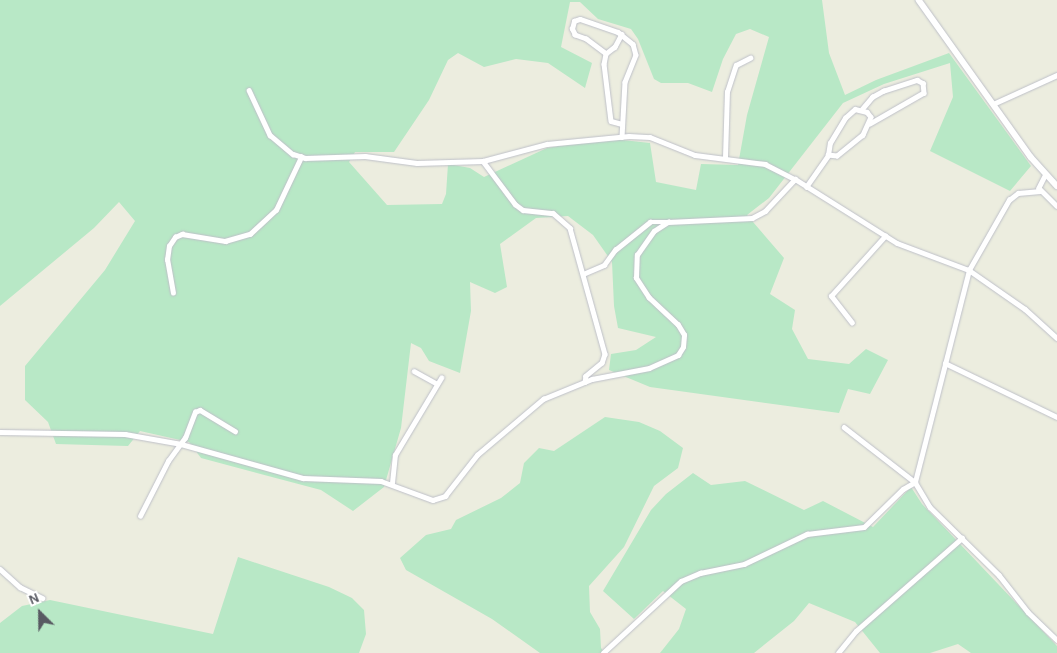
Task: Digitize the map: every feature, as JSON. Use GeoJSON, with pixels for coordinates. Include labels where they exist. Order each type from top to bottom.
{"type":"FeatureCollection","features":[{"type":"Feature","properties":{"kind":"street"},"geometry":{"type":"LineString","coordinates":[[920,0],[993,104],[1057,186]]}},
{"type":"Feature","properties":{"kind":"street"},"geometry":{"type":"LineString","coordinates":[[622,124],[611,121],[606,54],[586,39],[575,35],[572,29],[574,20],[580,19],[622,34],[633,44],[636,55],[624,82],[622,137]]}},
{"type":"Feature","properties":{"kind":"street"},"geometry":{"type":"LineString","coordinates":[[606,54],[615,47],[622,34]]}},
{"type":"Feature","properties":{"kind":"street"},"geometry":{"type":"LineString","coordinates":[[725,158],[727,92],[736,65],[750,58]]}},
{"type":"Feature","properties":{"kind":"street"},"geometry":{"type":"LineString","coordinates":[[993,104],[1057,75]]}},
{"type":"Feature","properties":{"kind":"street"},"geometry":{"type":"LineString","coordinates":[[828,155],[837,156],[852,146],[870,125],[924,93],[923,83],[917,80],[883,91],[872,97],[862,109]]}},
{"type":"Feature","properties":{"kind":"street"},"geometry":{"type":"LineString","coordinates":[[249,90],[270,135],[279,144],[301,157],[365,156],[418,163],[482,161],[547,144],[622,137],[650,137],[695,155],[765,164],[795,179],[886,236],[969,270],[1025,309],[1057,338]]}},
{"type":"Feature","properties":{"kind":"street"},"geometry":{"type":"LineString","coordinates":[[806,187],[828,155],[830,144],[845,118],[856,109],[862,109],[871,117],[870,125]]}},
{"type":"Feature","properties":{"kind":"street"},"geometry":{"type":"LineString","coordinates":[[173,293],[167,260],[169,246],[175,237],[182,234],[225,240],[250,234],[276,210],[301,157]]}},
{"type":"Feature","properties":{"kind":"street"},"geometry":{"type":"LineString","coordinates":[[482,161],[515,204],[523,210],[553,213],[570,228],[605,354],[602,363],[586,376],[585,382]]}},
{"type":"Feature","properties":{"kind":"street"},"geometry":{"type":"LineString","coordinates":[[1046,174],[1040,183],[1040,191],[1057,206]]}},
{"type":"Feature","properties":{"kind":"street"},"geometry":{"type":"LineString","coordinates":[[583,274],[604,265],[615,250],[650,222],[752,218],[765,211],[795,179]]}},
{"type":"Feature","properties":{"kind":"street"},"geometry":{"type":"LineString","coordinates":[[603,653],[681,581],[700,573],[744,564],[806,534],[864,527],[903,489],[915,482],[969,270],[1009,200],[1018,194],[1040,191]]}},
{"type":"Feature","properties":{"kind":"street"},"geometry":{"type":"LineString","coordinates":[[0,432],[125,434],[181,444],[303,478],[370,480],[392,484],[433,500],[446,496],[476,456],[543,399],[585,382],[670,361],[684,347],[684,335],[649,298],[636,278],[634,264],[646,239],[668,222]]}},
{"type":"Feature","properties":{"kind":"street"},"geometry":{"type":"LineString","coordinates":[[852,322],[831,296],[886,236]]}},
{"type":"Feature","properties":{"kind":"street"},"geometry":{"type":"LineString","coordinates":[[945,363],[1057,417]]}},
{"type":"Feature","properties":{"kind":"street"},"geometry":{"type":"LineString","coordinates":[[414,371],[437,384]]}},
{"type":"Feature","properties":{"kind":"street"},"geometry":{"type":"LineString","coordinates":[[392,484],[395,455],[441,378]]}},
{"type":"Feature","properties":{"kind":"street"},"geometry":{"type":"LineString","coordinates":[[140,516],[168,461],[181,444],[192,416],[200,410],[235,431]]}},
{"type":"Feature","properties":{"kind":"street"},"geometry":{"type":"LineString","coordinates":[[844,426],[915,482],[930,507],[962,538],[1057,640]]}},
{"type":"Feature","properties":{"kind":"street"},"geometry":{"type":"LineString","coordinates":[[838,653],[856,630],[962,538]]}},
{"type":"Feature","properties":{"kind":"street"},"geometry":{"type":"LineString","coordinates":[[0,569],[20,588],[43,598]]}},
{"type":"Feature","properties":{"kind":"green space"},"geometry":{"type":"Polygon","coordinates":[[[0,0],[822,0],[829,53],[845,95],[876,80],[949,53],[1031,166],[1010,191],[930,151],[953,97],[950,63],[884,84],[843,103],[769,198],[747,215],[784,258],[770,294],[795,310],[792,329],[808,359],[849,364],[866,349],[888,360],[870,394],[848,389],[839,413],[650,387],[609,370],[611,354],[636,350],[656,337],[618,328],[614,306],[612,262],[593,235],[568,216],[536,218],[500,244],[507,287],[495,293],[470,282],[471,311],[460,373],[429,361],[421,348],[411,343],[401,428],[384,487],[353,511],[321,490],[201,458],[189,442],[140,431],[128,446],[56,444],[48,422],[25,400],[25,366],[105,270],[135,221],[119,202],[94,228],[0,306],[0,0]],[[570,2],[561,47],[592,63],[585,88],[548,63],[516,59],[484,67],[458,53],[448,60],[429,100],[394,152],[355,152],[349,162],[387,205],[442,204],[446,194],[448,164],[470,168],[484,177],[547,148],[604,138],[650,143],[656,182],[696,190],[701,164],[738,165],[747,115],[769,37],[750,29],[736,34],[723,59],[712,92],[688,83],[661,83],[654,79],[638,39],[631,29],[598,19],[580,2],[570,2]]]}},
{"type":"Feature","properties":{"kind":"green space"},"geometry":{"type":"Polygon","coordinates":[[[605,417],[639,422],[660,431],[683,448],[678,468],[654,486],[624,547],[589,586],[590,612],[600,629],[601,648],[605,653],[540,653],[492,619],[406,570],[400,558],[426,535],[451,529],[456,520],[501,498],[520,483],[524,463],[539,448],[554,451],[605,417]]]}},
{"type":"Feature","properties":{"kind":"green space"},"geometry":{"type":"Polygon","coordinates":[[[693,473],[711,485],[745,481],[804,510],[823,501],[873,527],[911,487],[922,504],[1057,646],[1057,653],[971,653],[958,644],[930,653],[880,653],[855,622],[809,603],[794,621],[754,653],[660,653],[679,629],[686,609],[663,591],[634,619],[603,591],[651,510],[666,494],[693,473]]]}},
{"type":"Feature","properties":{"kind":"green space"},"geometry":{"type":"Polygon","coordinates":[[[238,557],[329,587],[352,598],[364,610],[366,634],[359,653],[0,653],[0,623],[22,606],[50,600],[213,634],[238,557]]]}}]}
